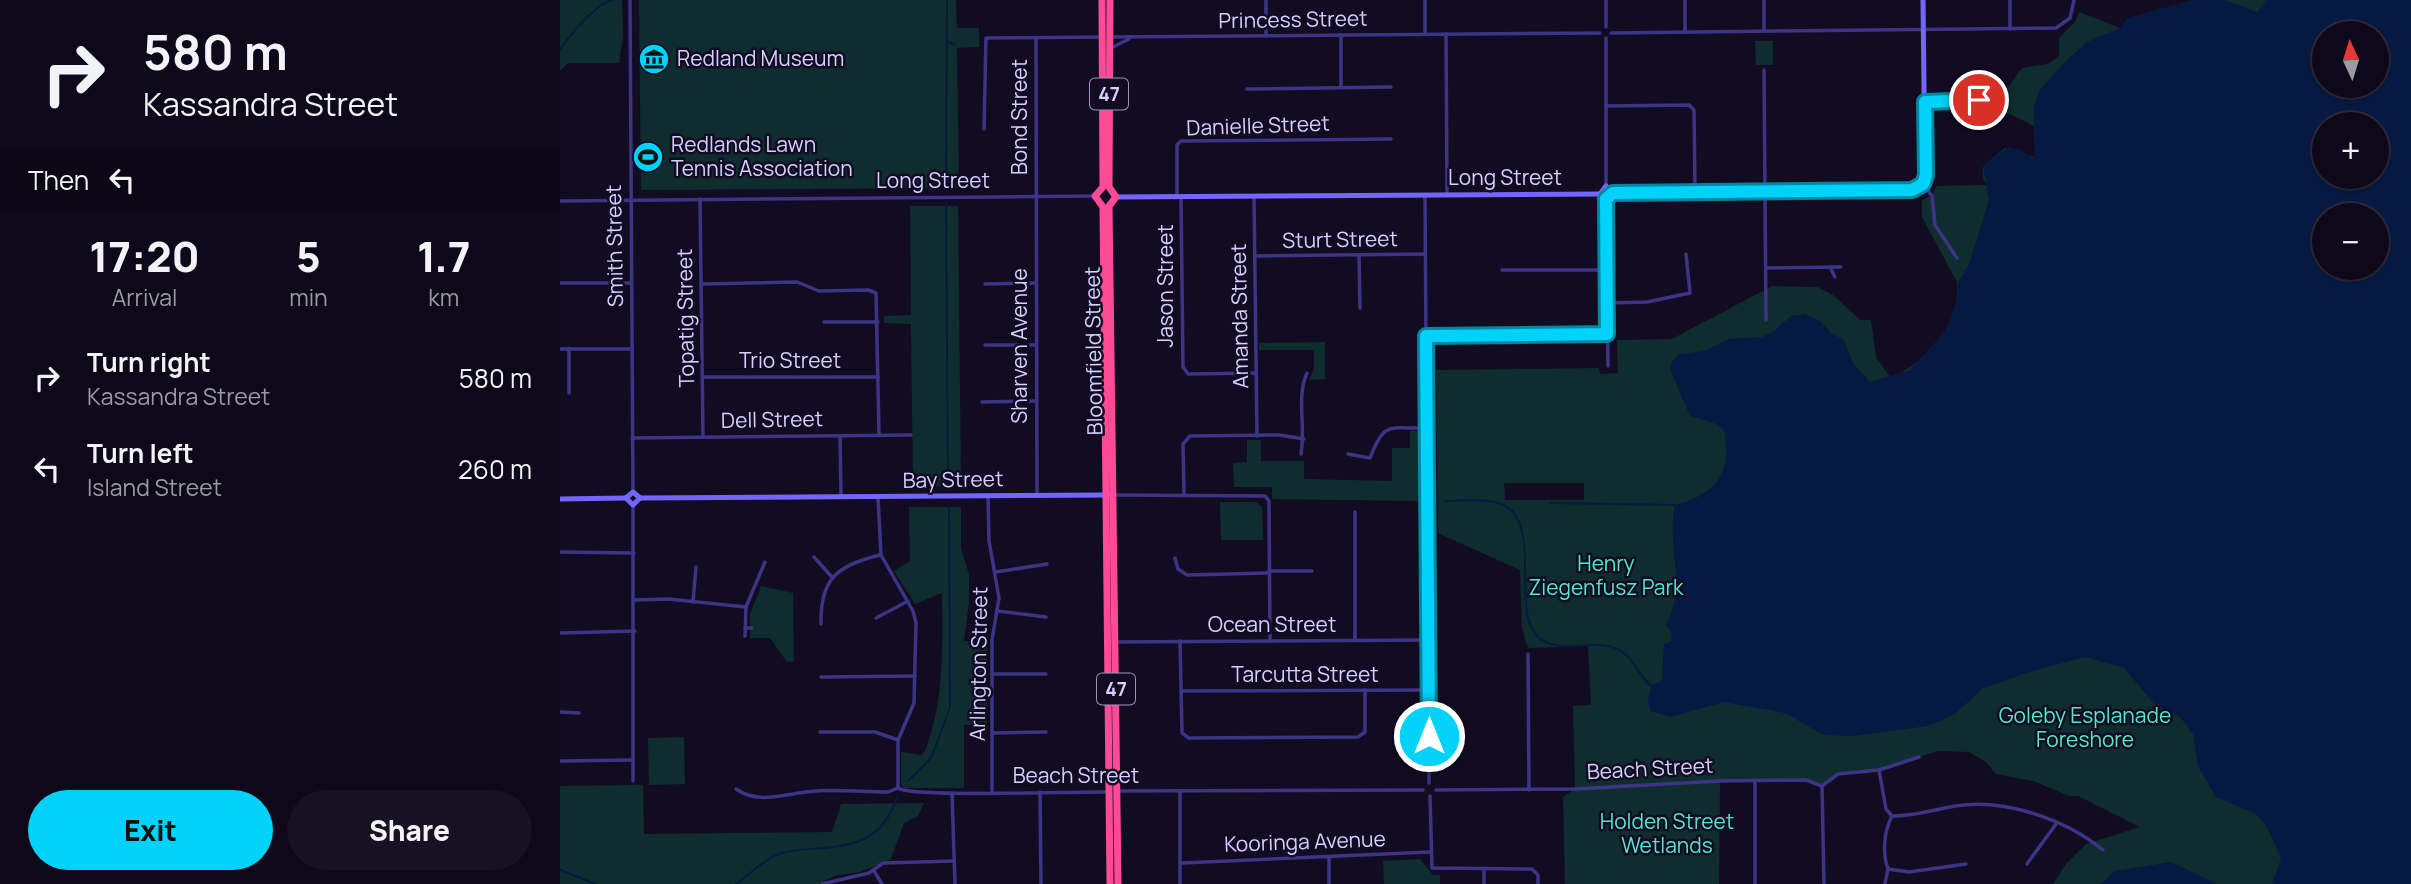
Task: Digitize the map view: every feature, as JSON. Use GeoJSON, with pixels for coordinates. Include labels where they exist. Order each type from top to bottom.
{"type":"FeatureCollection","features":[{"type":"Feature","properties":{"kind":"highway","name":"47"},"geometry":{"type":"LineString","coordinates":[[1102,0],[1106,37],[1106,187]]}},
{"type":"Feature","properties":{"kind":"highway","name":"47"},"geometry":{"type":"LineString","coordinates":[[1106,187],[1110,49],[1106,37],[1110,0]]}},
{"type":"Feature","properties":{"kind":"highway"},"geometry":{"type":"LineString","coordinates":[[1106,187],[1116,197],[1106,207],[1095,197],[1106,187]]}},
{"type":"Feature","properties":{"kind":"highway","name":"Bloomfield Street"},"geometry":{"type":"LineString","coordinates":[[1106,207],[1109,495]]}},
{"type":"Feature","properties":{"kind":"highway","name":"47"},"geometry":{"type":"LineString","coordinates":[[1109,495],[1115,642],[1110,884]]}},
{"type":"Feature","properties":{"kind":"highway","name":"47"},"geometry":{"type":"LineString","coordinates":[[1109,495],[1113,792],[1118,884]]}},
{"type":"Feature","properties":{"kind":"street","name":"Smith Street"},"geometry":{"type":"LineString","coordinates":[[630,0],[633,492]]}},
{"type":"Feature","properties":{"kind":"street"},"geometry":{"type":"LineString","coordinates":[[1266,0],[1266,36]]}},
{"type":"Feature","properties":{"kind":"street"},"geometry":{"type":"LineString","coordinates":[[1424,0],[1425,34]]}},
{"type":"Feature","properties":{"kind":"street"},"geometry":{"type":"LineString","coordinates":[[1606,0],[1606,27],[1611,33]]}},
{"type":"Feature","properties":{"kind":"street"},"geometry":{"type":"LineString","coordinates":[[1685,0],[1685,32]]}},
{"type":"Feature","properties":{"kind":"street"},"geometry":{"type":"LineString","coordinates":[[1764,0],[1764,31]]}},
{"type":"Feature","properties":{"kind":"street"},"geometry":{"type":"LineString","coordinates":[[1923,0],[1923,184],[1932,196],[1935,225],[1957,258]]}},
{"type":"Feature","properties":{"kind":"street"},"geometry":{"type":"LineString","coordinates":[[2010,0],[2010,29]]}},
{"type":"Feature","properties":{"kind":"street"},"geometry":{"type":"LineString","coordinates":[[1608,366],[1606,199],[1600,194],[1606,186],[1606,38],[1611,33],[2056,28],[2064,25],[2070,18],[2074,0]]}},
{"type":"Feature","properties":{"kind":"street"},"geometry":{"type":"LineString","coordinates":[[1606,27],[1600,33],[1606,38]]}},
{"type":"Feature","properties":{"kind":"street","name":"Princess Street"},"geometry":{"type":"LineString","coordinates":[[984,129],[986,38],[1600,33]]}},
{"type":"Feature","properties":{"kind":"street"},"geometry":{"type":"LineString","coordinates":[[1446,34],[1447,194]]}},
{"type":"Feature","properties":{"kind":"street"},"geometry":{"type":"LineString","coordinates":[[1341,35],[1341,86]]}},
{"type":"Feature","properties":{"kind":"street"},"geometry":{"type":"LineString","coordinates":[[1110,49],[1134,37]]}},
{"type":"Feature","properties":{"kind":"street","name":"Bond Street"},"geometry":{"type":"LineString","coordinates":[[1035,38],[1035,197]]}},
{"type":"Feature","properties":{"kind":"street"},"geometry":{"type":"LineString","coordinates":[[1764,70],[1766,320]]}},
{"type":"Feature","properties":{"kind":"street"},"geometry":{"type":"LineString","coordinates":[[1247,89],[1391,87]]}},
{"type":"Feature","properties":{"kind":"street"},"geometry":{"type":"LineString","coordinates":[[1925,102],[1987,101]]}},
{"type":"Feature","properties":{"kind":"street"},"geometry":{"type":"LineString","coordinates":[[1606,106],[1689,104],[1694,110],[1695,191]]}},
{"type":"Feature","properties":{"kind":"street","name":"Danielle Street"},"geometry":{"type":"LineString","coordinates":[[1179,196],[1177,145],[1181,141],[1391,139]]}},
{"type":"Feature","properties":{"kind":"street"},"geometry":{"type":"LineString","coordinates":[[1606,199],[1613,193],[1912,190],[1923,184]]}},
{"type":"Feature","properties":{"kind":"street"},"geometry":{"type":"LineString","coordinates":[[1606,186],[1613,193]]}},
{"type":"Feature","properties":{"kind":"street"},"geometry":{"type":"LineString","coordinates":[[1425,194],[1430,783],[1436,790],[1430,796],[1431,864],[1437,870],[1532,869],[1538,875],[1538,884]]}},
{"type":"Feature","properties":{"kind":"street","name":"Long Street"},"geometry":{"type":"LineString","coordinates":[[1116,197],[1600,194]]}},
{"type":"Feature","properties":{"kind":"street","name":"Amanda Street"},"geometry":{"type":"LineString","coordinates":[[1254,195],[1256,436]]}},
{"type":"Feature","properties":{"kind":"street","name":"Jason Street"},"geometry":{"type":"LineString","coordinates":[[1179,196],[1182,367],[1188,374],[1256,373]]}},
{"type":"Feature","properties":{"kind":"street","name":"Sharven Avenue"},"geometry":{"type":"LineString","coordinates":[[1035,197],[1037,495]]}},
{"type":"Feature","properties":{"kind":"street","name":"Long Street"},"geometry":{"type":"LineString","coordinates":[[560,201],[1095,197]]}},
{"type":"Feature","properties":{"kind":"street","name":"Topatig Street"},"geometry":{"type":"LineString","coordinates":[[700,199],[703,437]]}},
{"type":"Feature","properties":{"kind":"street","name":"Sturt Street"},"geometry":{"type":"LineString","coordinates":[[1255,256],[1426,254]]}},
{"type":"Feature","properties":{"kind":"street"},"geometry":{"type":"LineString","coordinates":[[1607,303],[1647,302],[1690,293],[1686,254]]}},
{"type":"Feature","properties":{"kind":"street"},"geometry":{"type":"LineString","coordinates":[[1359,255],[1360,308]]}},
{"type":"Feature","properties":{"kind":"street"},"geometry":{"type":"LineString","coordinates":[[1830,267],[1835,277]]}},
{"type":"Feature","properties":{"kind":"street"},"geometry":{"type":"LineString","coordinates":[[1765,268],[1841,267]]}},
{"type":"Feature","properties":{"kind":"street"},"geometry":{"type":"LineString","coordinates":[[1502,270],[1607,270]]}},
{"type":"Feature","properties":{"kind":"street"},"geometry":{"type":"LineString","coordinates":[[702,284],[797,282],[819,291],[873,291],[878,297],[879,435]]}},
{"type":"Feature","properties":{"kind":"street"},"geometry":{"type":"LineString","coordinates":[[560,283],[631,283]]}},
{"type":"Feature","properties":{"kind":"street"},"geometry":{"type":"LineString","coordinates":[[985,284],[1035,283]]}},
{"type":"Feature","properties":{"kind":"street"},"geometry":{"type":"LineString","coordinates":[[824,322],[878,322]]}},
{"type":"Feature","properties":{"kind":"street"},"geometry":{"type":"LineString","coordinates":[[1426,336],[1607,334]]}},
{"type":"Feature","properties":{"kind":"street"},"geometry":{"type":"LineString","coordinates":[[985,345],[1035,345]]}},
{"type":"Feature","properties":{"kind":"street"},"geometry":{"type":"LineString","coordinates":[[560,349],[632,348]]}},
{"type":"Feature","properties":{"kind":"street"},"geometry":{"type":"LineString","coordinates":[[569,349],[569,393]]}},
{"type":"Feature","properties":{"kind":"street"},"geometry":{"type":"LineString","coordinates":[[1301,454],[1304,439],[1301,396],[1307,373]]}},
{"type":"Feature","properties":{"kind":"street","name":"Trio Street"},"geometry":{"type":"LineString","coordinates":[[703,377],[878,377]]}},
{"type":"Feature","properties":{"kind":"street"},"geometry":{"type":"LineString","coordinates":[[982,402],[1036,401]]}},
{"type":"Feature","properties":{"kind":"street"},"geometry":{"type":"LineString","coordinates":[[1348,454],[1370,458],[1380,433],[1387,429],[1427,428]]}},
{"type":"Feature","properties":{"kind":"street","name":"Dell Street"},"geometry":{"type":"LineString","coordinates":[[632,438],[911,435]]}},
{"type":"Feature","properties":{"kind":"street"},"geometry":{"type":"LineString","coordinates":[[1184,494],[1185,439],[1279,435],[1304,439]]}},
{"type":"Feature","properties":{"kind":"street"},"geometry":{"type":"LineString","coordinates":[[840,436],[841,497]]}},
{"type":"Feature","properties":{"kind":"street"},"geometry":{"type":"LineString","coordinates":[[560,499],[626,498],[633,492],[639,498],[633,505],[633,781]]}},
{"type":"Feature","properties":{"kind":"street","name":"Bay Street"},"geometry":{"type":"LineString","coordinates":[[639,498],[1184,494],[1265,496],[1269,501],[1269,572]]}},
{"type":"Feature","properties":{"kind":"street","name":"Arlington Street"},"geometry":{"type":"LineString","coordinates":[[988,496],[989,541],[996,572],[998,611],[992,640],[992,792]]}},
{"type":"Feature","properties":{"kind":"street"},"geometry":{"type":"LineString","coordinates":[[878,497],[881,555],[908,601],[916,623],[914,703],[898,740],[898,788]]}},
{"type":"Feature","properties":{"kind":"street"},"geometry":{"type":"LineString","coordinates":[[626,498],[633,505]]}},
{"type":"Feature","properties":{"kind":"street"},"geometry":{"type":"LineString","coordinates":[[1354,512],[1355,640]]}},
{"type":"Feature","properties":{"kind":"street"},"geometry":{"type":"LineString","coordinates":[[560,552],[634,553]]}},
{"type":"Feature","properties":{"kind":"street"},"geometry":{"type":"LineString","coordinates":[[821,624],[823,595],[832,577],[848,564],[881,555]]}},
{"type":"Feature","properties":{"kind":"street"},"geometry":{"type":"LineString","coordinates":[[814,557],[832,577]]}},
{"type":"Feature","properties":{"kind":"street"},"geometry":{"type":"LineString","coordinates":[[1175,558],[1178,569],[1187,575],[1312,571]]}},
{"type":"Feature","properties":{"kind":"street"},"geometry":{"type":"LineString","coordinates":[[745,636],[746,607],[765,562]]}},
{"type":"Feature","properties":{"kind":"street"},"geometry":{"type":"LineString","coordinates":[[996,572],[1047,564]]}},
{"type":"Feature","properties":{"kind":"street"},"geometry":{"type":"LineString","coordinates":[[693,602],[696,567]]}},
{"type":"Feature","properties":{"kind":"street"},"geometry":{"type":"LineString","coordinates":[[1269,572],[1270,641]]}},
{"type":"Feature","properties":{"kind":"street"},"geometry":{"type":"LineString","coordinates":[[635,600],[746,607]]}},
{"type":"Feature","properties":{"kind":"street"},"geometry":{"type":"LineString","coordinates":[[876,618],[908,601]]}},
{"type":"Feature","properties":{"kind":"street"},"geometry":{"type":"LineString","coordinates":[[998,611],[1046,617]]}},
{"type":"Feature","properties":{"kind":"street"},"geometry":{"type":"LineString","coordinates":[[745,628],[752,628]]}},
{"type":"Feature","properties":{"kind":"street"},"geometry":{"type":"LineString","coordinates":[[560,633],[635,631]]}},
{"type":"Feature","properties":{"kind":"street","name":"Ocean Street"},"geometry":{"type":"LineString","coordinates":[[1115,642],[1428,640]]}},
{"type":"Feature","properties":{"kind":"street"},"geometry":{"type":"LineString","coordinates":[[1180,641],[1184,736],[1363,736],[1365,690]]}},
{"type":"Feature","properties":{"kind":"street"},"geometry":{"type":"LineString","coordinates":[[1528,654],[1529,790]]}},
{"type":"Feature","properties":{"kind":"street"},"geometry":{"type":"LineString","coordinates":[[992,674],[1046,674]]}},
{"type":"Feature","properties":{"kind":"street"},"geometry":{"type":"LineString","coordinates":[[821,677],[915,676]]}},
{"type":"Feature","properties":{"kind":"street","name":"Tarcutta Street"},"geometry":{"type":"LineString","coordinates":[[1181,691],[1429,690]]}},
{"type":"Feature","properties":{"kind":"street"},"geometry":{"type":"LineString","coordinates":[[560,712],[579,713]]}},
{"type":"Feature","properties":{"kind":"street"},"geometry":{"type":"LineString","coordinates":[[820,732],[874,732],[898,740]]}},
{"type":"Feature","properties":{"kind":"street"},"geometry":{"type":"LineString","coordinates":[[993,733],[1046,732]]}},
{"type":"Feature","properties":{"kind":"street"},"geometry":{"type":"LineString","coordinates":[[1824,884],[1822,786],[1838,774],[1879,770],[1919,757]]}},
{"type":"Feature","properties":{"kind":"street"},"geometry":{"type":"LineString","coordinates":[[560,761],[632,760]]}},
{"type":"Feature","properties":{"kind":"street"},"geometry":{"type":"LineString","coordinates":[[1879,770],[1886,809],[1892,816]]}},
{"type":"Feature","properties":{"kind":"street","name":"Beach Street"},"geometry":{"type":"LineString","coordinates":[[1436,790],[1529,790],[1806,780],[1822,786]]}},
{"type":"Feature","properties":{"kind":"street"},"geometry":{"type":"LineString","coordinates":[[1755,781],[1755,884]]}},
{"type":"Feature","properties":{"kind":"street"},"geometry":{"type":"LineString","coordinates":[[1430,783],[1423,790],[1430,796]]}},
{"type":"Feature","properties":{"kind":"street","name":"Beach Street"},"geometry":{"type":"LineString","coordinates":[[736,789],[744,795],[775,799],[799,793],[888,792],[898,788],[908,792],[953,793],[1423,790]]}},
{"type":"Feature","properties":{"kind":"street"},"geometry":{"type":"LineString","coordinates":[[1180,791],[1180,884]]}},
{"type":"Feature","properties":{"kind":"street"},"geometry":{"type":"LineString","coordinates":[[1040,792],[1041,884]]}},
{"type":"Feature","properties":{"kind":"street"},"geometry":{"type":"LineString","coordinates":[[953,793],[955,884]]}},
{"type":"Feature","properties":{"kind":"street"},"geometry":{"type":"LineString","coordinates":[[1892,816],[1919,815],[1963,805],[2007,807],[2081,834],[2103,850]]}},
{"type":"Feature","properties":{"kind":"street"},"geometry":{"type":"LineString","coordinates":[[1885,883],[1888,869],[1885,862],[1885,829],[1892,816]]}},
{"type":"Feature","properties":{"kind":"street"},"geometry":{"type":"LineString","coordinates":[[2027,864],[2056,824]]}},
{"type":"Feature","properties":{"kind":"street","name":"Kooringa Avenue"},"geometry":{"type":"LineString","coordinates":[[1182,863],[1430,852]]}},
{"type":"Feature","properties":{"kind":"street"},"geometry":{"type":"LineString","coordinates":[[1329,857],[1329,884]]}},
{"type":"Feature","properties":{"kind":"street"},"geometry":{"type":"LineString","coordinates":[[822,884],[874,871],[883,863],[954,861]]}},
{"type":"Feature","properties":{"kind":"street"},"geometry":{"type":"LineString","coordinates":[[1888,869],[1909,872],[1966,864]]}},
{"type":"Feature","properties":{"kind":"street"},"geometry":{"type":"LineString","coordinates":[[1484,870],[1484,884]]}},
{"type":"Feature","properties":{"kind":"street"},"geometry":{"type":"LineString","coordinates":[[874,871],[882,884]]}},
{"type":"Feature","properties":{"kind":"green space"},"geometry":{"type":"Polygon","coordinates":[[[560,0],[622,0],[623,38],[619,63],[568,63],[560,71],[560,0]]]}},
{"type":"Feature","properties":{"kind":"green space"},"geometry":{"type":"Polygon","coordinates":[[[639,0],[956,0],[957,28],[979,28],[979,47],[957,48],[959,188],[641,190],[639,0]]]}},
{"type":"Feature","properties":{"kind":"green space"},"geometry":{"type":"Polygon","coordinates":[[[2193,0],[2341,0],[2330,21],[2312,21],[2312,61],[2079,602],[2333,884],[2053,884],[2066,864],[2086,844],[2140,827],[2078,796],[2069,796],[2033,781],[1996,774],[1986,762],[1969,752],[1938,751],[1879,770],[1838,774],[1822,786],[1806,780],[1720,781],[1719,884],[1565,884],[1563,797],[1575,789],[1573,706],[1591,705],[1588,646],[1528,648],[1522,628],[1520,570],[1438,533],[1436,370],[1599,368],[1600,374],[1618,373],[1617,340],[1672,339],[1772,286],[1817,287],[1833,295],[1860,320],[1871,320],[1876,357],[1890,377],[1904,371],[1929,352],[1939,340],[1953,313],[1957,298],[1957,282],[1922,217],[1922,200],[1932,195],[1936,186],[1987,185],[1983,178],[1983,166],[2005,148],[2035,157],[2034,126],[2012,115],[1987,110],[2001,97],[2022,68],[2047,64],[2059,57],[2059,38],[2075,22],[2079,12],[2120,28],[2128,18],[2193,0]],[[1504,483],[1505,500],[1584,500],[1584,483],[1504,483]]]}},
{"type":"Feature","properties":{"kind":"green space"},"geometry":{"type":"Polygon","coordinates":[[[1755,41],[1773,41],[1773,65],[1756,65],[1755,41]]]}},
{"type":"Feature","properties":{"kind":"green space"},"geometry":{"type":"Polygon","coordinates":[[[910,206],[958,206],[961,486],[913,487],[911,324],[884,323],[884,316],[911,315],[910,206]]]}},
{"type":"Feature","properties":{"kind":"green space"},"geometry":{"type":"Polygon","coordinates":[[[1325,342],[1325,379],[1309,380],[1314,369],[1314,350],[1259,350],[1259,343],[1325,342]]]}},
{"type":"Feature","properties":{"kind":"green space"},"geometry":{"type":"Polygon","coordinates":[[[1410,431],[1418,431],[1418,501],[1272,499],[1272,487],[1234,487],[1233,463],[1247,462],[1247,440],[1261,440],[1261,461],[1304,461],[1304,479],[1392,481],[1392,448],[1410,448],[1410,431]]]}},
{"type":"Feature","properties":{"kind":"green space"},"geometry":{"type":"Polygon","coordinates":[[[1220,502],[1256,502],[1262,507],[1263,540],[1221,540],[1220,502]]]}},
{"type":"Feature","properties":{"kind":"green space"},"geometry":{"type":"Polygon","coordinates":[[[909,507],[961,507],[961,548],[969,575],[969,603],[964,641],[987,641],[987,724],[964,725],[964,788],[904,788],[901,784],[901,752],[922,755],[931,732],[939,693],[942,653],[942,593],[915,604],[894,571],[910,561],[909,507]]]}},
{"type":"Feature","properties":{"kind":"green space"},"geometry":{"type":"Polygon","coordinates":[[[761,586],[793,593],[794,661],[787,662],[770,638],[750,638],[750,614],[761,586]]]}},
{"type":"Feature","properties":{"kind":"green space"},"geometry":{"type":"Polygon","coordinates":[[[684,737],[685,784],[649,785],[648,738],[684,737]]]}},
{"type":"Feature","properties":{"kind":"green space"},"geometry":{"type":"Polygon","coordinates":[[[643,785],[644,834],[832,832],[841,804],[924,803],[918,816],[904,823],[891,859],[860,872],[834,876],[818,884],[560,884],[560,786],[643,785]]]}},
{"type":"Feature","properties":{"kind":"green space"},"geometry":{"type":"Polygon","coordinates":[[[1420,859],[1433,875],[1440,875],[1440,884],[1384,884],[1383,861],[1420,859]]]}},
{"type":"Feature","properties":{"kind":"water"},"geometry":{"type":"Polygon","coordinates":[[[2193,0],[2225,0],[2257,12],[2266,0],[2411,0],[2411,884],[2272,884],[2281,858],[2265,823],[2254,813],[2216,797],[2198,766],[2193,734],[2180,717],[2155,705],[2124,668],[2085,657],[2026,673],[1982,689],[1955,714],[1928,726],[1854,736],[1824,735],[1785,713],[1724,702],[1670,717],[1650,711],[1648,700],[1651,686],[1662,680],[1664,644],[1671,642],[1672,634],[1666,625],[1676,594],[1673,536],[1675,505],[1702,495],[1711,488],[1718,480],[1726,459],[1724,430],[1714,423],[1690,416],[1670,369],[1673,360],[1680,354],[1704,351],[1728,339],[1762,337],[1773,332],[1791,316],[1804,314],[1820,321],[1831,333],[1844,340],[1853,363],[1870,382],[1910,370],[1948,328],[1958,294],[1958,282],[1969,264],[1989,200],[1983,166],[2009,147],[2032,158],[2035,156],[2034,106],[2040,89],[2087,42],[2120,28],[2128,18],[2193,0]]]}},
{"type":"Feature","properties":{"kind":"water"},"geometry":{"type":"Polygon","coordinates":[[[2171,862],[2217,884],[2101,884],[2115,871],[2171,862]]]}},
{"type":"Feature","properties":{"kind":"waterway"},"geometry":{"type":"LineString","coordinates":[[560,50],[591,14],[612,0]]}},
{"type":"Feature","properties":{"kind":"waterway"},"geometry":{"type":"LineString","coordinates":[[946,191],[947,0]]}},
{"type":"Feature","properties":{"kind":"waterway"},"geometry":{"type":"LineString","coordinates":[[947,41],[955,45]]}},
{"type":"Feature","properties":{"kind":"waterway"},"geometry":{"type":"LineString","coordinates":[[946,202],[948,489]]}},
{"type":"Feature","properties":{"kind":"waterway"},"geometry":{"type":"LineString","coordinates":[[1445,501],[1492,501],[1513,512],[1521,526],[1526,606],[1537,636],[1554,645],[1615,648],[1630,659],[1651,686]]}},
{"type":"Feature","properties":{"kind":"waterway"},"geometry":{"type":"LineString","coordinates":[[1550,503],[1675,505]]}},
{"type":"Feature","properties":{"kind":"waterway"},"geometry":{"type":"LineString","coordinates":[[908,781],[931,758],[950,708],[949,504]]}},
{"type":"Feature","properties":{"kind":"waterway"},"geometry":{"type":"LineString","coordinates":[[736,884],[778,854],[843,846],[869,836],[880,828],[889,815],[897,795]]}},
{"type":"Feature","properties":{"kind":"waterway"},"geometry":{"type":"LineString","coordinates":[[560,870],[596,884]]}},
{"type":"Feature","properties":{"kind":"place","name":"Redland Museum"},"geometry":{"type":"Point","coordinates":[654,59]}},
{"type":"Feature","properties":{"kind":"place","name":"Redlands Lawn Tennis Association"},"geometry":{"type":"Point","coordinates":[648,157]}},
{"type":"Feature","properties":{"kind":"route"},"geometry":{"type":"LineString","coordinates":[[1429,736],[1426,336],[1607,334],[1606,199],[1612,197],[1613,193],[1912,190],[1923,184],[1926,175],[1925,102],[1979,100]]}},
{"type":"Feature","properties":{"kind":"park label","name":"Henry Ziegenfusz Park"},"geometry":{"type":"Point","coordinates":[1606,576]}},
{"type":"Feature","properties":{"kind":"park label","name":"Goleby Esplanade Foreshore"},"geometry":{"type":"Point","coordinates":[2085,728]}},
{"type":"Feature","properties":{"kind":"park label","name":"Holden Street Wetlands"},"geometry":{"type":"Point","coordinates":[1667,834]}}]}
